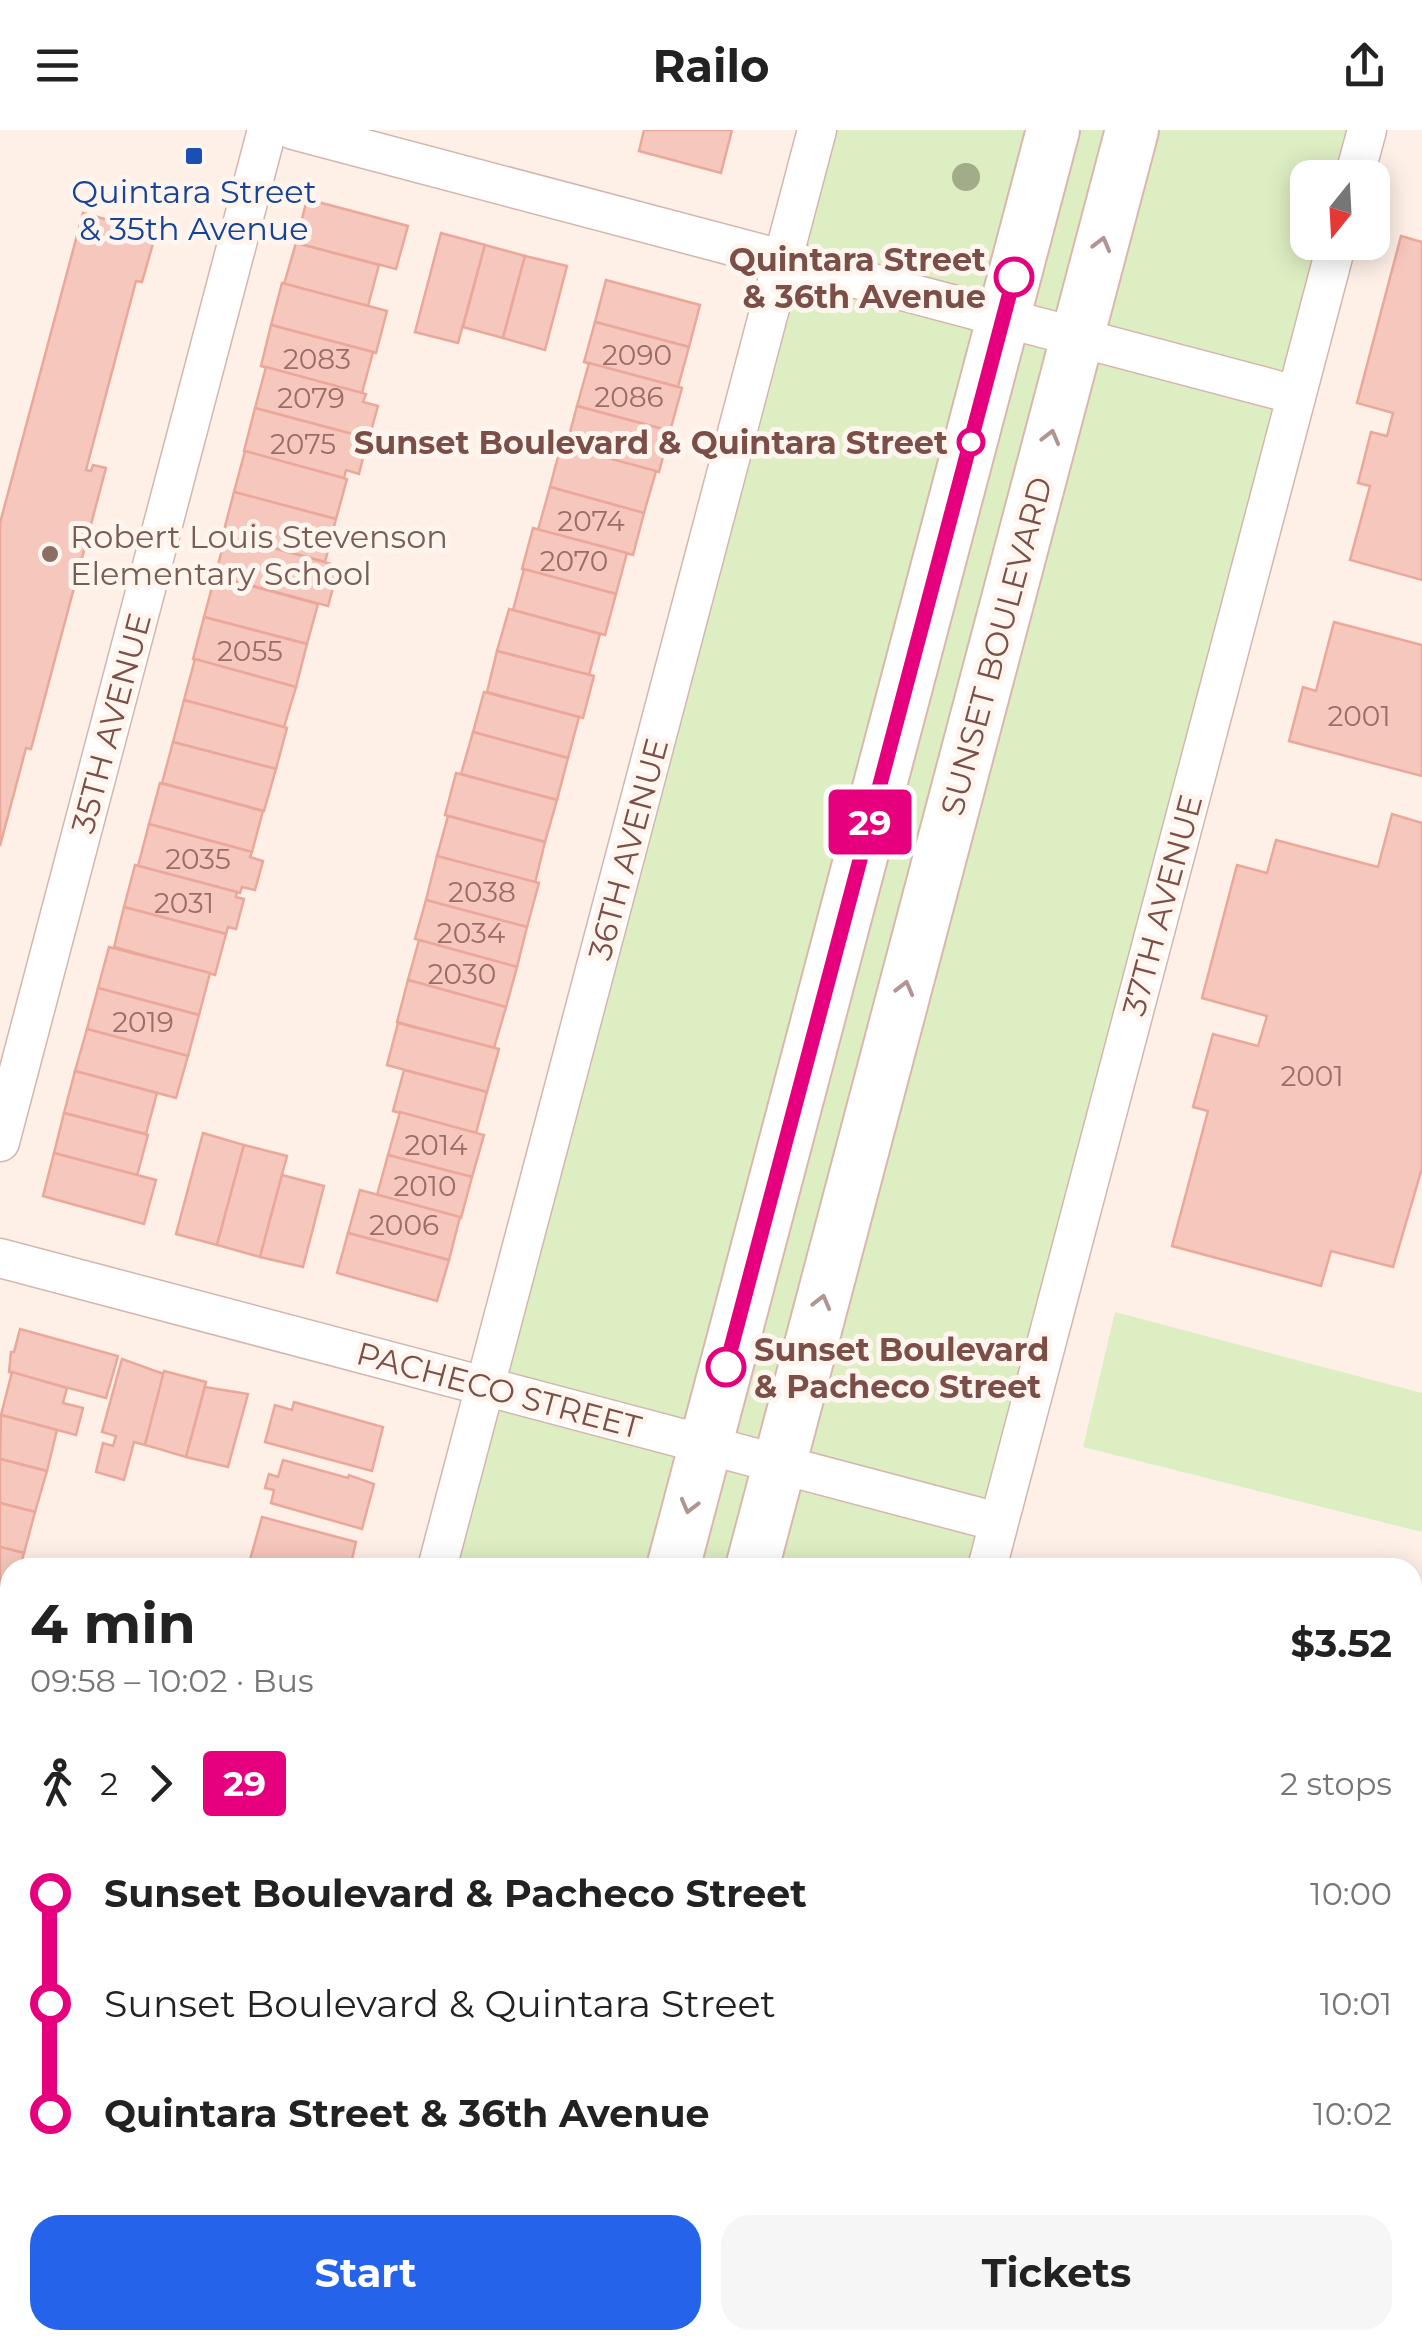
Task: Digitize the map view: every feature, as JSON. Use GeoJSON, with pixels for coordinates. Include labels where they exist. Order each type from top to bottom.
{"type":"FeatureCollection","features":[{"type":"Feature","properties":{"kind":"main road"},"geometry":{"type":"LineString","coordinates":[[676,1558],[1053,130]]}},
{"type":"Feature","properties":{"kind":"main road","name":"SUNSET BOULEVARD"},"geometry":{"type":"LineString","coordinates":[[755,1558],[1132,130]]}},
{"type":"Feature","properties":{"kind":"street","name":"35TH AVENUE"},"geometry":{"type":"LineString","coordinates":[[0,1142],[267,130]]}},
{"type":"Feature","properties":{"kind":"street"},"geometry":{"type":"LineString","coordinates":[[294,130],[1296,395]]}},
{"type":"Feature","properties":{"kind":"street","name":"36TH AVENUE"},"geometry":{"type":"LineString","coordinates":[[440,1558],[817,130]]}},
{"type":"Feature","properties":{"kind":"street"},"geometry":{"type":"LineString","coordinates":[[1358,160],[1366,130]]}},
{"type":"Feature","properties":{"kind":"street","name":"37TH AVENUE"},"geometry":{"type":"LineString","coordinates":[[989,1558],[1332,260]]}},
{"type":"Feature","properties":{"kind":"street","name":"PACHECO STREET"},"geometry":{"type":"LineString","coordinates":[[0,1258],[998,1522]]}},
{"type":"Feature","properties":{"kind":"green space"},"geometry":{"type":"Polygon","coordinates":[[[818,130],[1367,130],[1359,160],[1290,160],[1290,260],[1333,260],[989,1558],[441,1558],[818,130]]]}},
{"type":"Feature","properties":{"kind":"green space"},"geometry":{"type":"Polygon","coordinates":[[[1115,1312],[1422,1393],[1422,1532],[1083,1447],[1115,1312]]]}},
{"type":"Feature","properties":{"kind":"building"},"geometry":{"type":"Polygon","coordinates":[[[644,130],[732,130],[721,173],[639,151],[644,130]]]}},
{"type":"Feature","properties":{"kind":"building"},"geometry":{"type":"Polygon","coordinates":[[[307,199],[408,226],[396,269],[296,243],[307,199]]]}},
{"type":"Feature","properties":{"kind":"building"},"geometry":{"type":"Polygon","coordinates":[[[83,213],[156,233],[142,282],[136,281],[86,470],[91,471],[93,465],[106,468],[31,749],[26,748],[0,846],[0,523],[83,213]]]}},
{"type":"Feature","properties":{"kind":"building"},"geometry":{"type":"Polygon","coordinates":[[[441,233],[485,245],[458,343],[415,332],[441,233]]]}},
{"type":"Feature","properties":{"kind":"building"},"geometry":{"type":"Polygon","coordinates":[[[1401,236],[1422,242],[1422,580],[1350,560],[1370,486],[1358,483],[1371,432],[1387,436],[1393,413],[1357,403],[1401,236]]]}},
{"type":"Feature","properties":{"kind":"building"},"geometry":{"type":"Polygon","coordinates":[[[296,243],[379,265],[368,306],[284,284],[296,243]]]}},
{"type":"Feature","properties":{"kind":"building"},"geometry":{"type":"Polygon","coordinates":[[[485,245],[525,256],[503,338],[463,327],[485,245]]]}},
{"type":"Feature","properties":{"kind":"building"},"geometry":{"type":"Polygon","coordinates":[[[525,256],[567,266],[545,350],[503,338],[525,256]]]}},
{"type":"Feature","properties":{"kind":"building"},"geometry":{"type":"Polygon","coordinates":[[[606,280],[700,305],[689,347],[595,322],[606,280]]]}},
{"type":"Feature","properties":{"kind":"building"},"geometry":{"type":"Polygon","coordinates":[[[282,283],[387,311],[376,353],[271,325],[282,283]]]}},
{"type":"Feature","properties":{"kind":"building"},"geometry":{"type":"Polygon","coordinates":[[[595,322],[689,347],[678,387],[584,362],[595,322]]]}},
{"type":"Feature","properties":{"kind":"building"},"geometry":{"type":"Polygon","coordinates":[[[271,325],[373,352],[362,393],[261,366],[271,325]]]}},
{"type":"Feature","properties":{"kind":"building"},"geometry":{"type":"Polygon","coordinates":[[[589,363],[682,388],[670,431],[577,406],[589,363]]]}},
{"type":"Feature","properties":{"kind":"building"},"geometry":{"type":"Polygon","coordinates":[[[266,367],[366,394],[363,402],[378,406],[371,431],[358,428],[356,435],[255,408],[266,367]]]}},
{"type":"Feature","properties":{"kind":"building"},"geometry":{"type":"Polygon","coordinates":[[[577,406],[670,431],[659,472],[566,447],[577,406]]]}},
{"type":"Feature","properties":{"kind":"building"},"geometry":{"type":"Polygon","coordinates":[[[255,408],[356,435],[354,443],[366,446],[359,474],[346,470],[344,478],[244,451],[255,408]]]}},
{"type":"Feature","properties":{"kind":"building"},"geometry":{"type":"Polygon","coordinates":[[[561,445],[656,471],[644,513],[550,487],[561,445]]]}},
{"type":"Feature","properties":{"kind":"building"},"geometry":{"type":"Polygon","coordinates":[[[245,451],[347,479],[336,519],[234,492],[245,451]]]}},
{"type":"Feature","properties":{"kind":"building"},"geometry":{"type":"Polygon","coordinates":[[[550,487],[644,513],[633,555],[538,530],[550,487]]]}},
{"type":"Feature","properties":{"kind":"building"},"geometry":{"type":"Polygon","coordinates":[[[234,492],[336,519],[325,562],[223,534],[234,492]]]}},
{"type":"Feature","properties":{"kind":"building"},"geometry":{"type":"Polygon","coordinates":[[[533,528],[627,553],[616,594],[522,569],[533,528]]]}},
{"type":"Feature","properties":{"kind":"building"},"geometry":{"type":"Polygon","coordinates":[[[226,535],[339,566],[328,606],[215,576],[226,535]]]}},
{"type":"Feature","properties":{"kind":"building"},"geometry":{"type":"Polygon","coordinates":[[[524,569],[616,594],[605,635],[513,610],[524,569]]]}},
{"type":"Feature","properties":{"kind":"building"},"geometry":{"type":"Polygon","coordinates":[[[215,576],[318,604],[307,644],[204,617],[215,576]]]}},
{"type":"Feature","properties":{"kind":"building"},"geometry":{"type":"Polygon","coordinates":[[[509,609],[600,634],[589,675],[497,651],[509,609]]]}},
{"type":"Feature","properties":{"kind":"building"},"geometry":{"type":"Polygon","coordinates":[[[204,617],[307,644],[296,687],[193,659],[204,617]]]}},
{"type":"Feature","properties":{"kind":"building"},"geometry":{"type":"Polygon","coordinates":[[[1334,622],[1422,645],[1422,776],[1289,741],[1303,687],[1316,691],[1334,622]]]}},
{"type":"Feature","properties":{"kind":"building"},"geometry":{"type":"Polygon","coordinates":[[[497,651],[594,676],[583,718],[487,692],[497,651]]]}},
{"type":"Feature","properties":{"kind":"building"},"geometry":{"type":"Polygon","coordinates":[[[195,659],[296,687],[284,727],[184,700],[195,659]]]}},
{"type":"Feature","properties":{"kind":"building"},"geometry":{"type":"Polygon","coordinates":[[[484,692],[579,717],[568,758],[473,732],[484,692]]]}},
{"type":"Feature","properties":{"kind":"building"},"geometry":{"type":"Polygon","coordinates":[[[184,700],[287,728],[276,769],[173,742],[184,700]]]}},
{"type":"Feature","properties":{"kind":"building"},"geometry":{"type":"Polygon","coordinates":[[[473,732],[568,758],[557,800],[461,774],[473,732]]]}},
{"type":"Feature","properties":{"kind":"building"},"geometry":{"type":"Polygon","coordinates":[[[173,742],[276,769],[264,811],[162,783],[173,742]]]}},
{"type":"Feature","properties":{"kind":"building"},"geometry":{"type":"Polygon","coordinates":[[[456,773],[557,800],[545,842],[445,815],[456,773]]]}},
{"type":"Feature","properties":{"kind":"building"},"geometry":{"type":"Polygon","coordinates":[[[160,783],[263,811],[252,852],[149,824],[160,783]]]}},
{"type":"Feature","properties":{"kind":"building"},"geometry":{"type":"Polygon","coordinates":[[[1392,814],[1422,823],[1422,1168],[1393,1267],[1331,1251],[1321,1286],[1172,1246],[1208,1111],[1193,1107],[1213,1034],[1258,1046],[1267,1016],[1202,998],[1237,865],[1267,873],[1276,840],[1378,867],[1392,814]]]}},
{"type":"Feature","properties":{"kind":"building"},"geometry":{"type":"Polygon","coordinates":[[[448,816],[545,842],[535,883],[437,856],[448,816]]]}},
{"type":"Feature","properties":{"kind":"building"},"geometry":{"type":"Polygon","coordinates":[[[149,824],[252,852],[250,857],[263,861],[255,890],[242,887],[240,893],[138,866],[149,824]]]}},
{"type":"Feature","properties":{"kind":"building"},"geometry":{"type":"Polygon","coordinates":[[[437,856],[539,883],[527,927],[426,900],[437,856]]]}},
{"type":"Feature","properties":{"kind":"building"},"geometry":{"type":"Polygon","coordinates":[[[135,865],[237,892],[236,897],[244,899],[236,929],[228,927],[226,934],[124,907],[135,865]]]}},
{"type":"Feature","properties":{"kind":"building"},"geometry":{"type":"Polygon","coordinates":[[[426,900],[527,927],[517,967],[415,939],[426,900]]]}},
{"type":"Feature","properties":{"kind":"building"},"geometry":{"type":"Polygon","coordinates":[[[124,907],[226,934],[215,975],[114,947],[124,907]]]}},
{"type":"Feature","properties":{"kind":"building"},"geometry":{"type":"Polygon","coordinates":[[[419,940],[517,967],[506,1007],[408,980],[419,940]]]}},
{"type":"Feature","properties":{"kind":"building"},"geometry":{"type":"Polygon","coordinates":[[[109,947],[210,973],[199,1015],[98,988],[109,947]]]}},
{"type":"Feature","properties":{"kind":"building"},"geometry":{"type":"Polygon","coordinates":[[[408,980],[506,1007],[494,1048],[397,1022],[408,980]]]}},
{"type":"Feature","properties":{"kind":"building"},"geometry":{"type":"Polygon","coordinates":[[[98,988],[199,1015],[188,1056],[87,1029],[98,988]]]}},
{"type":"Feature","properties":{"kind":"building"},"geometry":{"type":"Polygon","coordinates":[[[398,1023],[499,1049],[487,1092],[387,1065],[398,1023]]]}},
{"type":"Feature","properties":{"kind":"building"},"geometry":{"type":"Polygon","coordinates":[[[87,1029],[188,1056],[176,1098],[75,1071],[87,1029]]]}},
{"type":"Feature","properties":{"kind":"building"},"geometry":{"type":"Polygon","coordinates":[[[404,1070],[487,1092],[476,1133],[393,1111],[404,1070]]]}},
{"type":"Feature","properties":{"kind":"building"},"geometry":{"type":"Polygon","coordinates":[[[75,1071],[157,1093],[146,1134],[64,1113],[75,1071]]]}},
{"type":"Feature","properties":{"kind":"building"},"geometry":{"type":"Polygon","coordinates":[[[400,1112],[484,1135],[472,1177],[388,1155],[400,1112]]]}},
{"type":"Feature","properties":{"kind":"building"},"geometry":{"type":"Polygon","coordinates":[[[64,1113],[148,1135],[137,1176],[54,1153],[64,1113]]]}},
{"type":"Feature","properties":{"kind":"building"},"geometry":{"type":"Polygon","coordinates":[[[203,1133],[244,1145],[217,1245],[176,1234],[203,1133]]]}},
{"type":"Feature","properties":{"kind":"building"},"geometry":{"type":"Polygon","coordinates":[[[244,1145],[287,1156],[260,1257],[217,1245],[244,1145]]]}},
{"type":"Feature","properties":{"kind":"building"},"geometry":{"type":"Polygon","coordinates":[[[54,1153],[156,1180],[144,1224],[43,1196],[54,1153]]]}},
{"type":"Feature","properties":{"kind":"building"},"geometry":{"type":"Polygon","coordinates":[[[388,1155],[472,1177],[461,1218],[377,1195],[388,1155]]]}},
{"type":"Feature","properties":{"kind":"building"},"geometry":{"type":"Polygon","coordinates":[[[282,1175],[324,1186],[303,1267],[260,1257],[282,1175]]]}},
{"type":"Feature","properties":{"kind":"building"},"geometry":{"type":"Polygon","coordinates":[[[360,1190],[460,1217],[449,1260],[348,1233],[360,1190]]]}},
{"type":"Feature","properties":{"kind":"building"},"geometry":{"type":"Polygon","coordinates":[[[348,1233],[449,1260],[437,1301],[337,1273],[348,1233]]]}},
{"type":"Feature","properties":{"kind":"building"},"geometry":{"type":"Polygon","coordinates":[[[20,1329],[118,1356],[106,1398],[9,1372],[11,1352],[20,1329]]]}},
{"type":"Feature","properties":{"kind":"building"},"geometry":{"type":"Polygon","coordinates":[[[122,1359],[164,1374],[145,1445],[134,1442],[124,1480],[96,1472],[103,1443],[113,1446],[116,1436],[102,1432],[122,1359]]]}},
{"type":"Feature","properties":{"kind":"building"},"geometry":{"type":"Polygon","coordinates":[[[164,1371],[206,1382],[186,1457],[145,1445],[164,1371]]]}},
{"type":"Feature","properties":{"kind":"building"},"geometry":{"type":"Polygon","coordinates":[[[12,1372],[67,1388],[63,1403],[83,1408],[76,1435],[1,1415],[12,1372]]]}},
{"type":"Feature","properties":{"kind":"building"},"geometry":{"type":"Polygon","coordinates":[[[205,1387],[248,1394],[228,1467],[186,1457],[205,1387]]]}},
{"type":"Feature","properties":{"kind":"building"},"geometry":{"type":"Polygon","coordinates":[[[294,1402],[383,1427],[372,1471],[265,1442],[275,1405],[292,1410],[294,1402]]]}},
{"type":"Feature","properties":{"kind":"building"},"geometry":{"type":"Polygon","coordinates":[[[1,1415],[57,1430],[47,1471],[0,1459],[1,1415]]]}},
{"type":"Feature","properties":{"kind":"building"},"geometry":{"type":"Polygon","coordinates":[[[0,1459],[47,1471],[35,1512],[0,1503],[0,1459]]]}},
{"type":"Feature","properties":{"kind":"building"},"geometry":{"type":"Polygon","coordinates":[[[283,1460],[374,1484],[362,1529],[271,1503],[274,1490],[265,1488],[269,1474],[278,1477],[283,1460]]]}},
{"type":"Feature","properties":{"kind":"building"},"geometry":{"type":"Polygon","coordinates":[[[0,1503],[35,1512],[24,1553],[0,1547],[0,1503]]]}},
{"type":"Feature","properties":{"kind":"building"},"geometry":{"type":"Polygon","coordinates":[[[262,1517],[356,1542],[352,1558],[251,1558],[262,1517]]]}},
{"type":"Feature","properties":{"kind":"building"},"geometry":{"type":"Polygon","coordinates":[[[0,1547],[24,1553],[23,1558],[0,1558],[0,1547]]]}},
{"type":"Feature","properties":{"kind":"bus line","name":"29"},"geometry":{"type":"LineString","coordinates":[[726,1367],[1014,277]]}},
{"type":"Feature","properties":{"kind":"place","name":"Quintara Street & 35th Avenue"},"geometry":{"type":"Point","coordinates":[194,156]}},
{"type":"Feature","properties":{"kind":"place","name":"Quintara Street & 36th Avenue"},"geometry":{"type":"Point","coordinates":[1014,277]}},
{"type":"Feature","properties":{"kind":"place","name":"Sunset Boulevard & Quintara Street"},"geometry":{"type":"Point","coordinates":[971,442]}},
{"type":"Feature","properties":{"kind":"place","name":"Robert Louis Stevenson Elementary School"},"geometry":{"type":"Point","coordinates":[50,554]}},
{"type":"Feature","properties":{"kind":"place","name":"Sunset Boulevard & Pacheco Street"},"geometry":{"type":"Point","coordinates":[726,1367]}}]}
